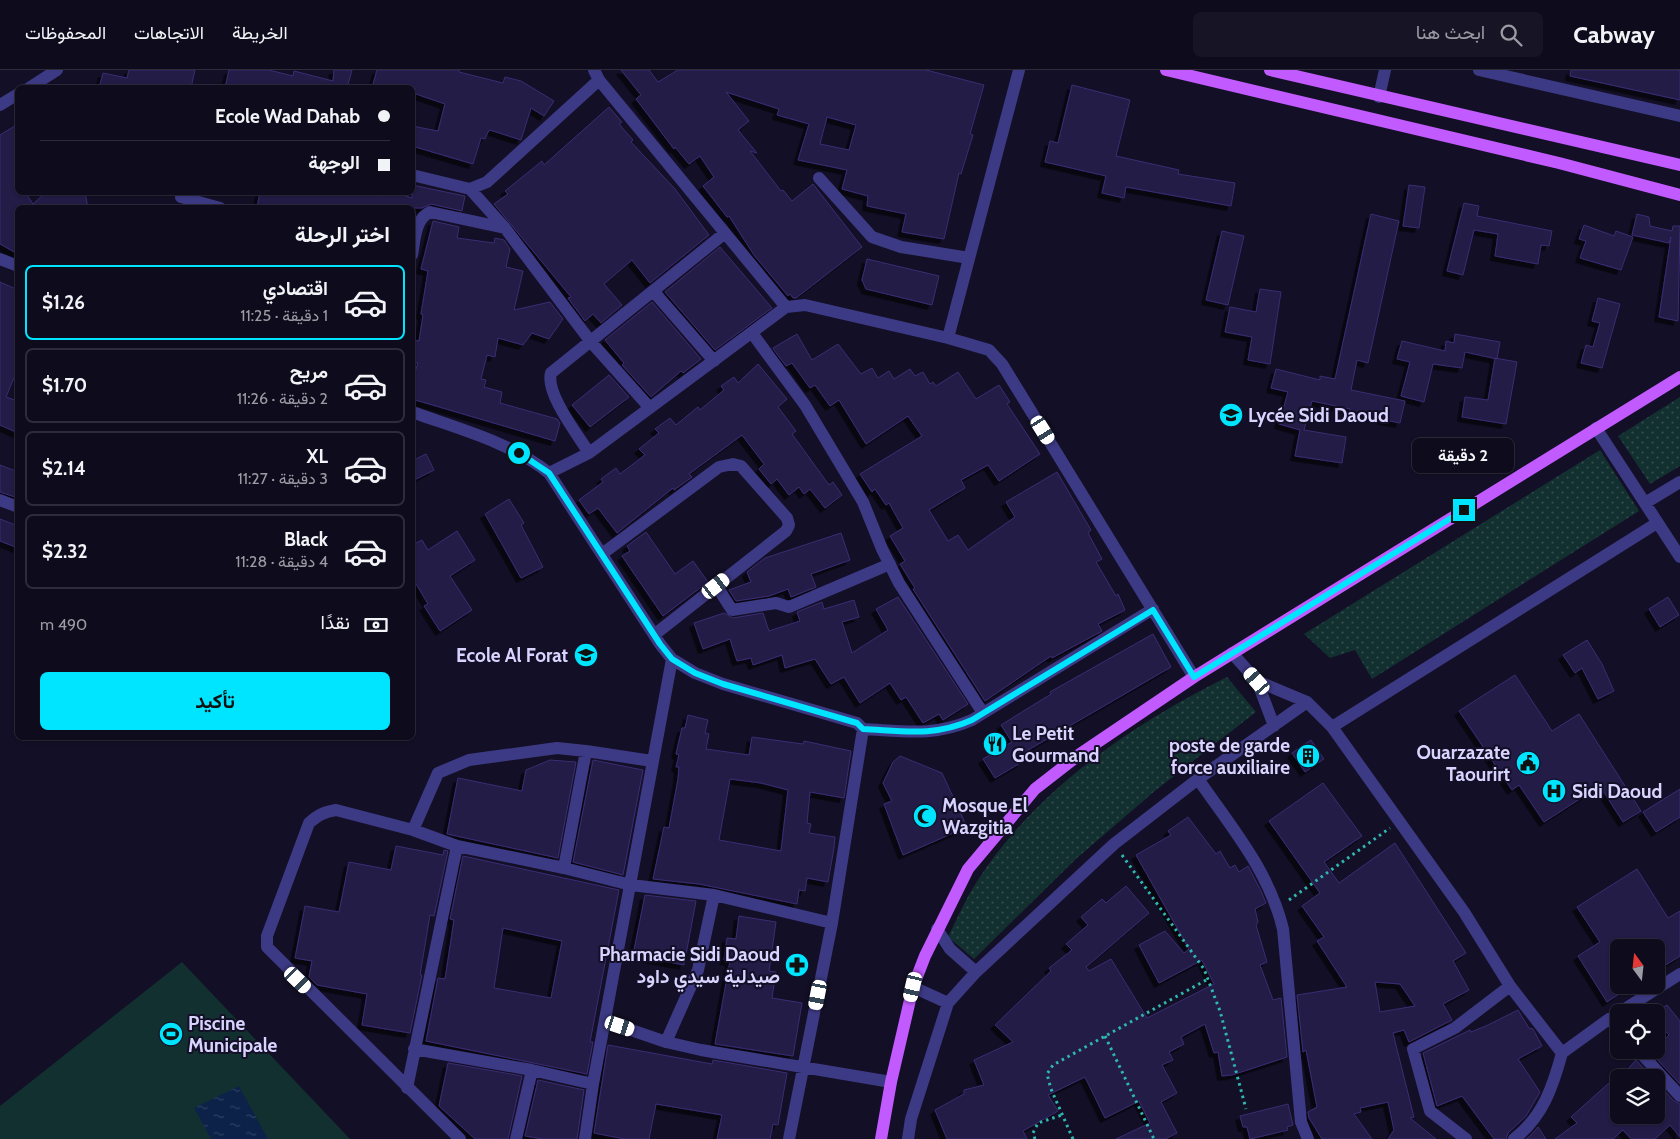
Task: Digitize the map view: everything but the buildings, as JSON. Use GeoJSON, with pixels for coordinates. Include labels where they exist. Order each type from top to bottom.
{"type":"FeatureCollection","features":[{"type":"Feature","properties":{"kind":"main road"},"geometry":{"type":"LineString","coordinates":[[1166,70],[1560,162],[1680,194]]}},
{"type":"Feature","properties":{"kind":"main road"},"geometry":{"type":"LineString","coordinates":[[1270,70],[1680,165]]}},
{"type":"Feature","properties":{"kind":"main road"},"geometry":{"type":"LineString","coordinates":[[881,1139],[891,1082],[913,987],[938,929],[968,869],[1035,789],[1080,754],[1194,677],[1680,377]]}},
{"type":"Feature","properties":{"kind":"street"},"geometry":{"type":"LineString","coordinates":[[34,85],[57,70]]}},
{"type":"Feature","properties":{"kind":"street"},"geometry":{"type":"LineString","coordinates":[[948,338],[1018,70]]}},
{"type":"Feature","properties":{"kind":"street"},"geometry":{"type":"LineString","coordinates":[[1379,96],[1386,70]]}},
{"type":"Feature","properties":{"kind":"street"},"geometry":{"type":"LineString","coordinates":[[1479,70],[1680,116]]}},
{"type":"Feature","properties":{"kind":"street"},"geometry":{"type":"LineString","coordinates":[[470,189],[487,182],[500,172],[596,75],[786,307]]}},
{"type":"Feature","properties":{"kind":"street"},"geometry":{"type":"LineString","coordinates":[[0,105],[15,96]]}},
{"type":"Feature","properties":{"kind":"street"},"geometry":{"type":"LineString","coordinates":[[415,176],[470,189],[505,228],[591,342],[650,408]]}},
{"type":"Feature","properties":{"kind":"street"},"geometry":{"type":"LineString","coordinates":[[819,178],[872,237],[901,247],[969,258]]}},
{"type":"Feature","properties":{"kind":"street"},"geometry":{"type":"LineString","coordinates":[[182,197],[210,205]]}},
{"type":"Feature","properties":{"kind":"street"},"geometry":{"type":"LineString","coordinates":[[415,241],[422,216],[430,212],[505,228]]}},
{"type":"Feature","properties":{"kind":"street"},"geometry":{"type":"LineString","coordinates":[[589,453],[552,392],[549,380],[551,373],[725,233]]}},
{"type":"Feature","properties":{"kind":"street"},"geometry":{"type":"LineString","coordinates":[[0,259],[15,265]]}},
{"type":"Feature","properties":{"kind":"street"},"geometry":{"type":"LineString","coordinates":[[654,292],[714,361]]}},
{"type":"Feature","properties":{"kind":"street"},"geometry":{"type":"LineString","coordinates":[[549,473],[589,453],[786,307],[805,305],[948,338],[989,350],[996,357],[1194,677]]}},
{"type":"Feature","properties":{"kind":"street"},"geometry":{"type":"LineString","coordinates":[[752,332],[805,405],[863,502],[890,564],[982,713]]}},
{"type":"Feature","properties":{"kind":"street"},"geometry":{"type":"LineString","coordinates":[[415,413],[504,445],[534,461],[549,473],[654,635],[672,659],[695,673],[723,684],[857,723],[863,729],[932,733],[956,727],[1153,610]]}},
{"type":"Feature","properties":{"kind":"street"},"geometry":{"type":"LineString","coordinates":[[1596,428],[1680,557]]}},
{"type":"Feature","properties":{"kind":"street"},"geometry":{"type":"LineString","coordinates":[[602,554],[719,467],[733,464],[741,466],[787,518],[789,525],[786,531],[654,635]]}},
{"type":"Feature","properties":{"kind":"street"},"geometry":{"type":"LineString","coordinates":[[1645,503],[1680,482]]}},
{"type":"Feature","properties":{"kind":"street"},"geometry":{"type":"LineString","coordinates":[[0,500],[15,506]]}},
{"type":"Feature","properties":{"kind":"street"},"geometry":{"type":"LineString","coordinates":[[1332,727],[1657,523]]}},
{"type":"Feature","properties":{"kind":"street"},"geometry":{"type":"LineString","coordinates":[[716,586],[732,610],[776,603],[789,607],[890,564]]}},
{"type":"Feature","properties":{"kind":"street"},"geometry":{"type":"LineString","coordinates":[[1232,653],[1257,681],[1274,726]]}},
{"type":"Feature","properties":{"kind":"street"},"geometry":{"type":"LineString","coordinates":[[585,1139],[593,1084],[672,659]]}},
{"type":"Feature","properties":{"kind":"street"},"geometry":{"type":"LineString","coordinates":[[1257,681],[1307,702],[1332,727],[1464,912],[1510,986],[1562,1053]]}},
{"type":"Feature","properties":{"kind":"street"},"geometry":{"type":"LineString","coordinates":[[908,1139],[911,1118],[948,1003],[976,972],[1114,844],[1198,779],[1307,702]]}},
{"type":"Feature","properties":{"kind":"street"},"geometry":{"type":"LineString","coordinates":[[789,1139],[832,923],[863,729]]}},
{"type":"Feature","properties":{"kind":"street"},"geometry":{"type":"LineString","coordinates":[[413,830],[438,773],[469,760],[557,748],[586,750],[652,761]]}},
{"type":"Feature","properties":{"kind":"street"},"geometry":{"type":"LineString","coordinates":[[564,868],[586,750]]}},
{"type":"Feature","properties":{"kind":"street"},"geometry":{"type":"LineString","coordinates":[[1198,779],[1265,877],[1278,907],[1283,929],[1301,1122],[1308,1139]]}},
{"type":"Feature","properties":{"kind":"street"},"geometry":{"type":"LineString","coordinates":[[460,1139],[271,953],[266,942],[309,823],[317,816],[324,812],[336,810],[413,830],[457,846],[564,868],[631,885],[714,896],[832,923]]}},
{"type":"Feature","properties":{"kind":"street"},"geometry":{"type":"LineString","coordinates":[[407,1088],[457,846]]}},
{"type":"Feature","properties":{"kind":"street"},"geometry":{"type":"LineString","coordinates":[[666,1042],[698,970],[714,896]]}},
{"type":"Feature","properties":{"kind":"street"},"geometry":{"type":"LineString","coordinates":[[938,929],[950,950],[976,972]]}},
{"type":"Feature","properties":{"kind":"street"},"geometry":{"type":"LineString","coordinates":[[1633,1004],[1680,974]]}},
{"type":"Feature","properties":{"kind":"street"},"geometry":{"type":"LineString","coordinates":[[1466,1139],[1430,1111],[1413,1049],[1455,1028],[1510,986]]}},
{"type":"Feature","properties":{"kind":"street"},"geometry":{"type":"LineString","coordinates":[[913,987],[948,1003]]}},
{"type":"Feature","properties":{"kind":"street"},"geometry":{"type":"LineString","coordinates":[[1514,1139],[1538,1114],[1552,1090],[1562,1053],[1610,1019]]}},
{"type":"Feature","properties":{"kind":"street"},"geometry":{"type":"LineString","coordinates":[[605,1021],[666,1042],[701,1050],[891,1082]]}},
{"type":"Feature","properties":{"kind":"street"},"geometry":{"type":"LineString","coordinates":[[414,1049],[532,1070],[593,1084]]}},
{"type":"Feature","properties":{"kind":"street"},"geometry":{"type":"LineString","coordinates":[[1646,1059],[1680,1096]]}},
{"type":"Feature","properties":{"kind":"street"},"geometry":{"type":"LineString","coordinates":[[516,1139],[532,1070]]}},
{"type":"Feature","properties":{"kind":"path"},"geometry":{"type":"LineString","coordinates":[[1278,907],[1400,821]]}},
{"type":"Feature","properties":{"kind":"path"},"geometry":{"type":"LineString","coordinates":[[1114,844],[1204,969],[1220,1012],[1246,1109]]}},
{"type":"Feature","properties":{"kind":"path"},"geometry":{"type":"LineString","coordinates":[[1073,1139],[1047,1074],[1052,1065],[1208,979]]}},
{"type":"Feature","properties":{"kind":"path"},"geometry":{"type":"LineString","coordinates":[[1105,1036],[1154,1139]]}},
{"type":"Feature","properties":{"kind":"path"},"geometry":{"type":"LineString","coordinates":[[1035,1139],[1033,1133],[1038,1123],[1062,1115]]}},
{"type":"Feature","properties":{"kind":"green space"},"geometry":{"type":"Polygon","coordinates":[[[1680,397],[1680,466],[1650,484],[1618,436],[1680,397]]]}},
{"type":"Feature","properties":{"kind":"green space"},"geometry":{"type":"Polygon","coordinates":[[[1600,450],[1639,511],[1372,679],[1355,650],[1330,658],[1304,634],[1600,450]]]}},
{"type":"Feature","properties":{"kind":"green space"},"geometry":{"type":"Polygon","coordinates":[[[1227,677],[1256,712],[1156,790],[1077,858],[974,959],[948,937],[972,889],[999,850],[1026,819],[1056,790],[1087,764],[1155,716],[1227,677]]]}},
{"type":"Feature","properties":{"kind":"green space","name":"Piscine Municipale"},"geometry":{"type":"Polygon","coordinates":[[[182,962],[350,1139],[0,1139],[0,1106],[182,962]]]}},
{"type":"Feature","properties":{"kind":"water"},"geometry":{"type":"Polygon","coordinates":[[[239,1086],[268,1139],[211,1139],[194,1108],[239,1086]]]}},
{"type":"Feature","properties":{"kind":"place","name":"Lycée Sidi Daoud"},"geometry":{"type":"Point","coordinates":[1231,415]}},
{"type":"Feature","properties":{"kind":"place","name":"Ecole Al Forat"},"geometry":{"type":"Point","coordinates":[586,655]}},
{"type":"Feature","properties":{"kind":"place","name":"Le Petit Gourmand"},"geometry":{"type":"Point","coordinates":[995,744]}},
{"type":"Feature","properties":{"kind":"place","name":"poste de garde force auxiliaire"},"geometry":{"type":"Point","coordinates":[1308,756]}},
{"type":"Feature","properties":{"kind":"place","name":"Ouarzazate Taourirt"},"geometry":{"type":"Point","coordinates":[1528,763]}},
{"type":"Feature","properties":{"kind":"place","name":"Sidi Daoud"},"geometry":{"type":"Point","coordinates":[1554,791]}},
{"type":"Feature","properties":{"kind":"place","name":"Mosque El Wazgitia"},"geometry":{"type":"Point","coordinates":[925,816]}},
{"type":"Feature","properties":{"kind":"place","name":"Pharmacie Sidi Daoud صيدلية سيدي داود"},"geometry":{"type":"Point","coordinates":[797,965]}},
{"type":"Feature","properties":{"kind":"place","name":"Piscine Municipale"},"geometry":{"type":"Point","coordinates":[171,1034]}},
{"type":"Feature","properties":{"kind":"route"},"geometry":{"type":"LineString","coordinates":[[519,453],[534,461],[549,473],[660,644],[672,659],[695,673],[723,684],[857,723],[863,729],[932,733],[956,727],[972,720],[1153,610],[1194,677],[1464,510]]}}]}
